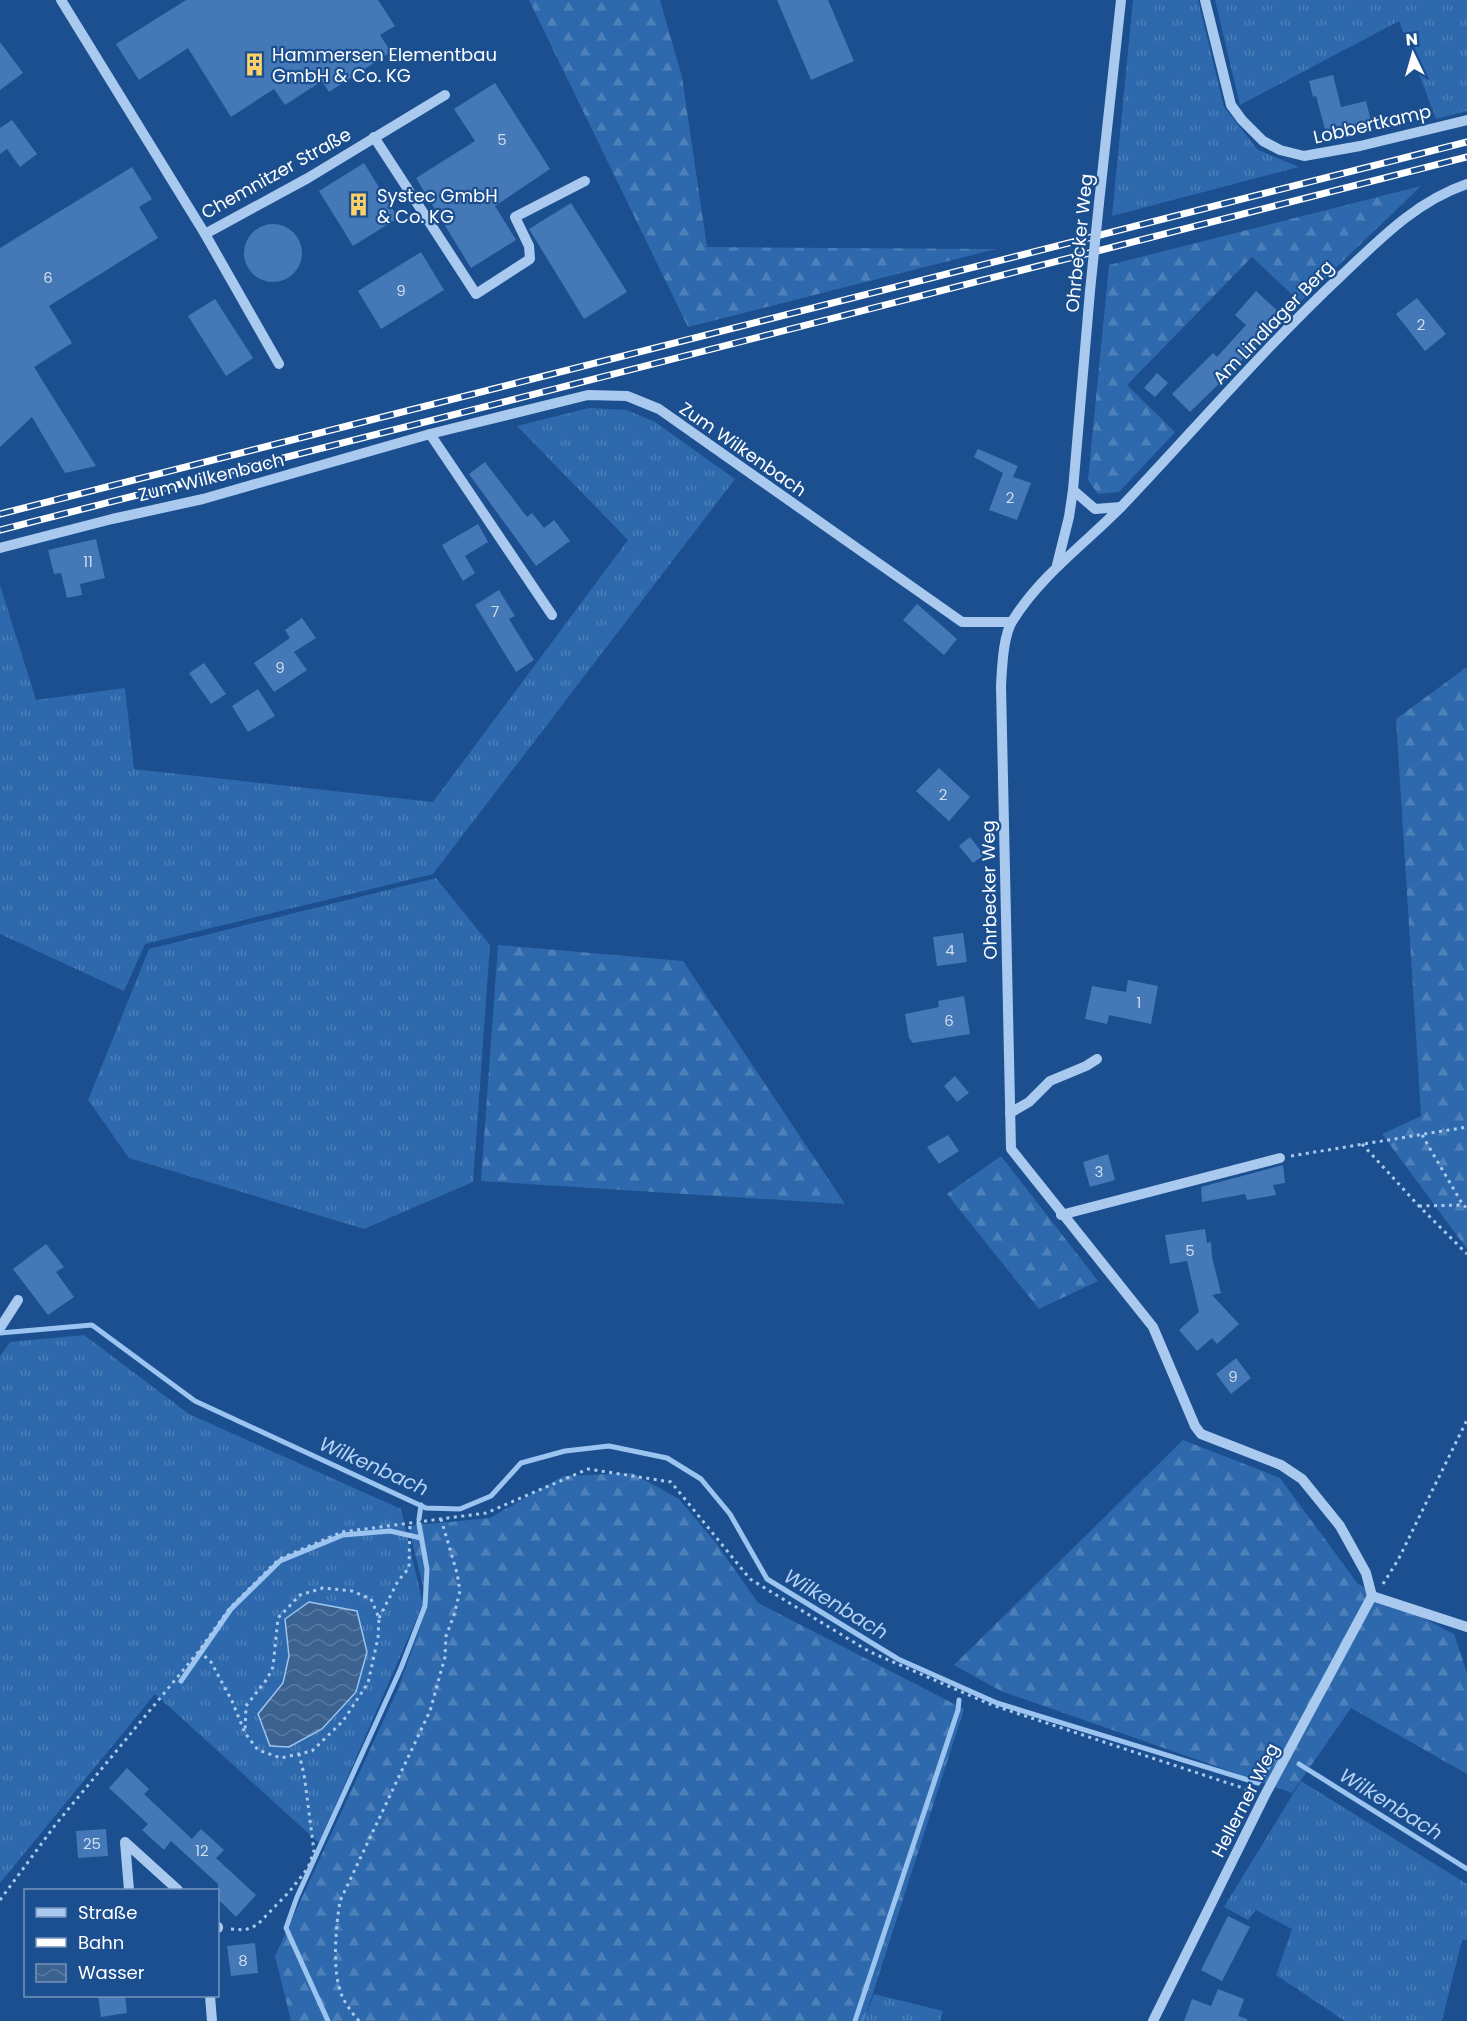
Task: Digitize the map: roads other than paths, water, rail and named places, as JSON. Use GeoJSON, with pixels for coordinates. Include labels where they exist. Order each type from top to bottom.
{"type":"FeatureCollection","features":[{"type":"Feature","properties":{"kind":"street","name":"Chemnitzer Straße"},"geometry":{"type":"LineString","coordinates":[[62,0],[205,234],[308,178],[445,95]]}},
{"type":"Feature","properties":{"kind":"street","name":"Ohrbecker Weg"},"geometry":{"type":"LineString","coordinates":[[1057,566],[1073,490],[1090,291],[1121,0]]}},
{"type":"Feature","properties":{"kind":"street","name":"Lobbertkamp"},"geometry":{"type":"LineString","coordinates":[[1206,0],[1231,105],[1263,141],[1280,150],[1304,156],[1360,146],[1467,120]]}},
{"type":"Feature","properties":{"kind":"street"},"geometry":{"type":"LineString","coordinates":[[374,137],[476,294],[530,258],[529,246],[515,217],[585,181]]}},
{"type":"Feature","properties":{"kind":"street","name":"Am Lindlager Berg"},"geometry":{"type":"LineString","coordinates":[[1121,507],[1297,317],[1399,221],[1446,191],[1467,184]]}},
{"type":"Feature","properties":{"kind":"street"},"geometry":{"type":"LineString","coordinates":[[205,234],[279,364]]}},
{"type":"Feature","properties":{"kind":"street","name":"Zum Wilkenbach"},"geometry":{"type":"LineString","coordinates":[[0,548],[112,519],[203,499],[430,434],[588,395],[627,396],[658,409],[962,622],[1011,621]]}},
{"type":"Feature","properties":{"kind":"street"},"geometry":{"type":"LineString","coordinates":[[430,434],[552,615]]}},
{"type":"Feature","properties":{"kind":"street"},"geometry":{"type":"LineString","coordinates":[[1073,490],[1095,509],[1121,507]]}},
{"type":"Feature","properties":{"kind":"street","name":"Ohrbecker Weg"},"geometry":{"type":"LineString","coordinates":[[1121,507],[1057,566],[1011,621],[1002,657],[1011,1149],[1061,1215],[1153,1326],[1195,1426],[1201,1434],[1281,1465],[1302,1479],[1340,1526],[1366,1573],[1372,1596]]}},
{"type":"Feature","properties":{"kind":"street"},"geometry":{"type":"LineString","coordinates":[[1010,1113],[1029,1102],[1050,1081],[1097,1059]]}},
{"type":"Feature","properties":{"kind":"street"},"geometry":{"type":"LineString","coordinates":[[1061,1215],[1280,1158]]}},
{"type":"Feature","properties":{"kind":"street"},"geometry":{"type":"LineString","coordinates":[[2,1325],[18,1300]]}},
{"type":"Feature","properties":{"kind":"street"},"geometry":{"type":"LineString","coordinates":[[1372,1596],[1467,1627]]}},
{"type":"Feature","properties":{"kind":"street","name":"Hellerner Weg"},"geometry":{"type":"LineString","coordinates":[[1153,2021],[1265,1796],[1372,1596]]}},
{"type":"Feature","properties":{"kind":"street"},"geometry":{"type":"LineString","coordinates":[[129,1889],[125,1842],[177,1889]]}},
{"type":"Feature","properties":{"kind":"street"},"geometry":{"type":"LineString","coordinates":[[210,1997],[212,2021]]}},
{"type":"Feature","properties":{"kind":"water"},"geometry":{"type":"Polygon","coordinates":[[[309,1602],[357,1611],[367,1652],[356,1692],[322,1729],[289,1747],[270,1746],[258,1714],[283,1683],[289,1656],[285,1619],[309,1602]]]}},
{"type":"Feature","properties":{"kind":"waterway","name":"Wilkenbach"},"geometry":{"type":"LineString","coordinates":[[0,1333],[92,1325],[195,1401],[426,1508],[460,1509],[491,1496],[521,1463],[565,1451],[609,1446],[667,1458],[701,1479],[730,1514],[767,1579],[898,1659],[997,1703],[1258,1783],[1277,1752]]}},
{"type":"Feature","properties":{"kind":"waterway"},"geometry":{"type":"LineString","coordinates":[[419,1519],[421,1505]]}},
{"type":"Feature","properties":{"kind":"waterway"},"geometry":{"type":"LineString","coordinates":[[328,2021],[286,1928],[297,1897],[401,1668],[425,1606],[427,1569],[419,1524]]}},
{"type":"Feature","properties":{"kind":"waterway"},"geometry":{"type":"LineString","coordinates":[[181,1681],[231,1609],[280,1561],[343,1535],[390,1531],[421,1538]]}},
{"type":"Feature","properties":{"kind":"waterway"},"geometry":{"type":"LineString","coordinates":[[855,2021],[958,1710],[959,1700]]}},
{"type":"Feature","properties":{"kind":"waterway","name":"Wilkenbach"},"geometry":{"type":"LineString","coordinates":[[1299,1764],[1467,1869]]}},
{"type":"Feature","properties":{"kind":"railway"},"geometry":{"type":"LineString","coordinates":[[0,514],[1467,142]]}},
{"type":"Feature","properties":{"kind":"railway"},"geometry":{"type":"LineString","coordinates":[[0,530],[1467,157]]}},
{"type":"Feature","properties":{"kind":"place","name":"Hammersen Elementbau GmbH & Co. KG"},"geometry":{"type":"Point","coordinates":[254,64]}},
{"type":"Feature","properties":{"kind":"place","name":"Systec GmbH & Co. KG"},"geometry":{"type":"Point","coordinates":[359,205]}}]}
